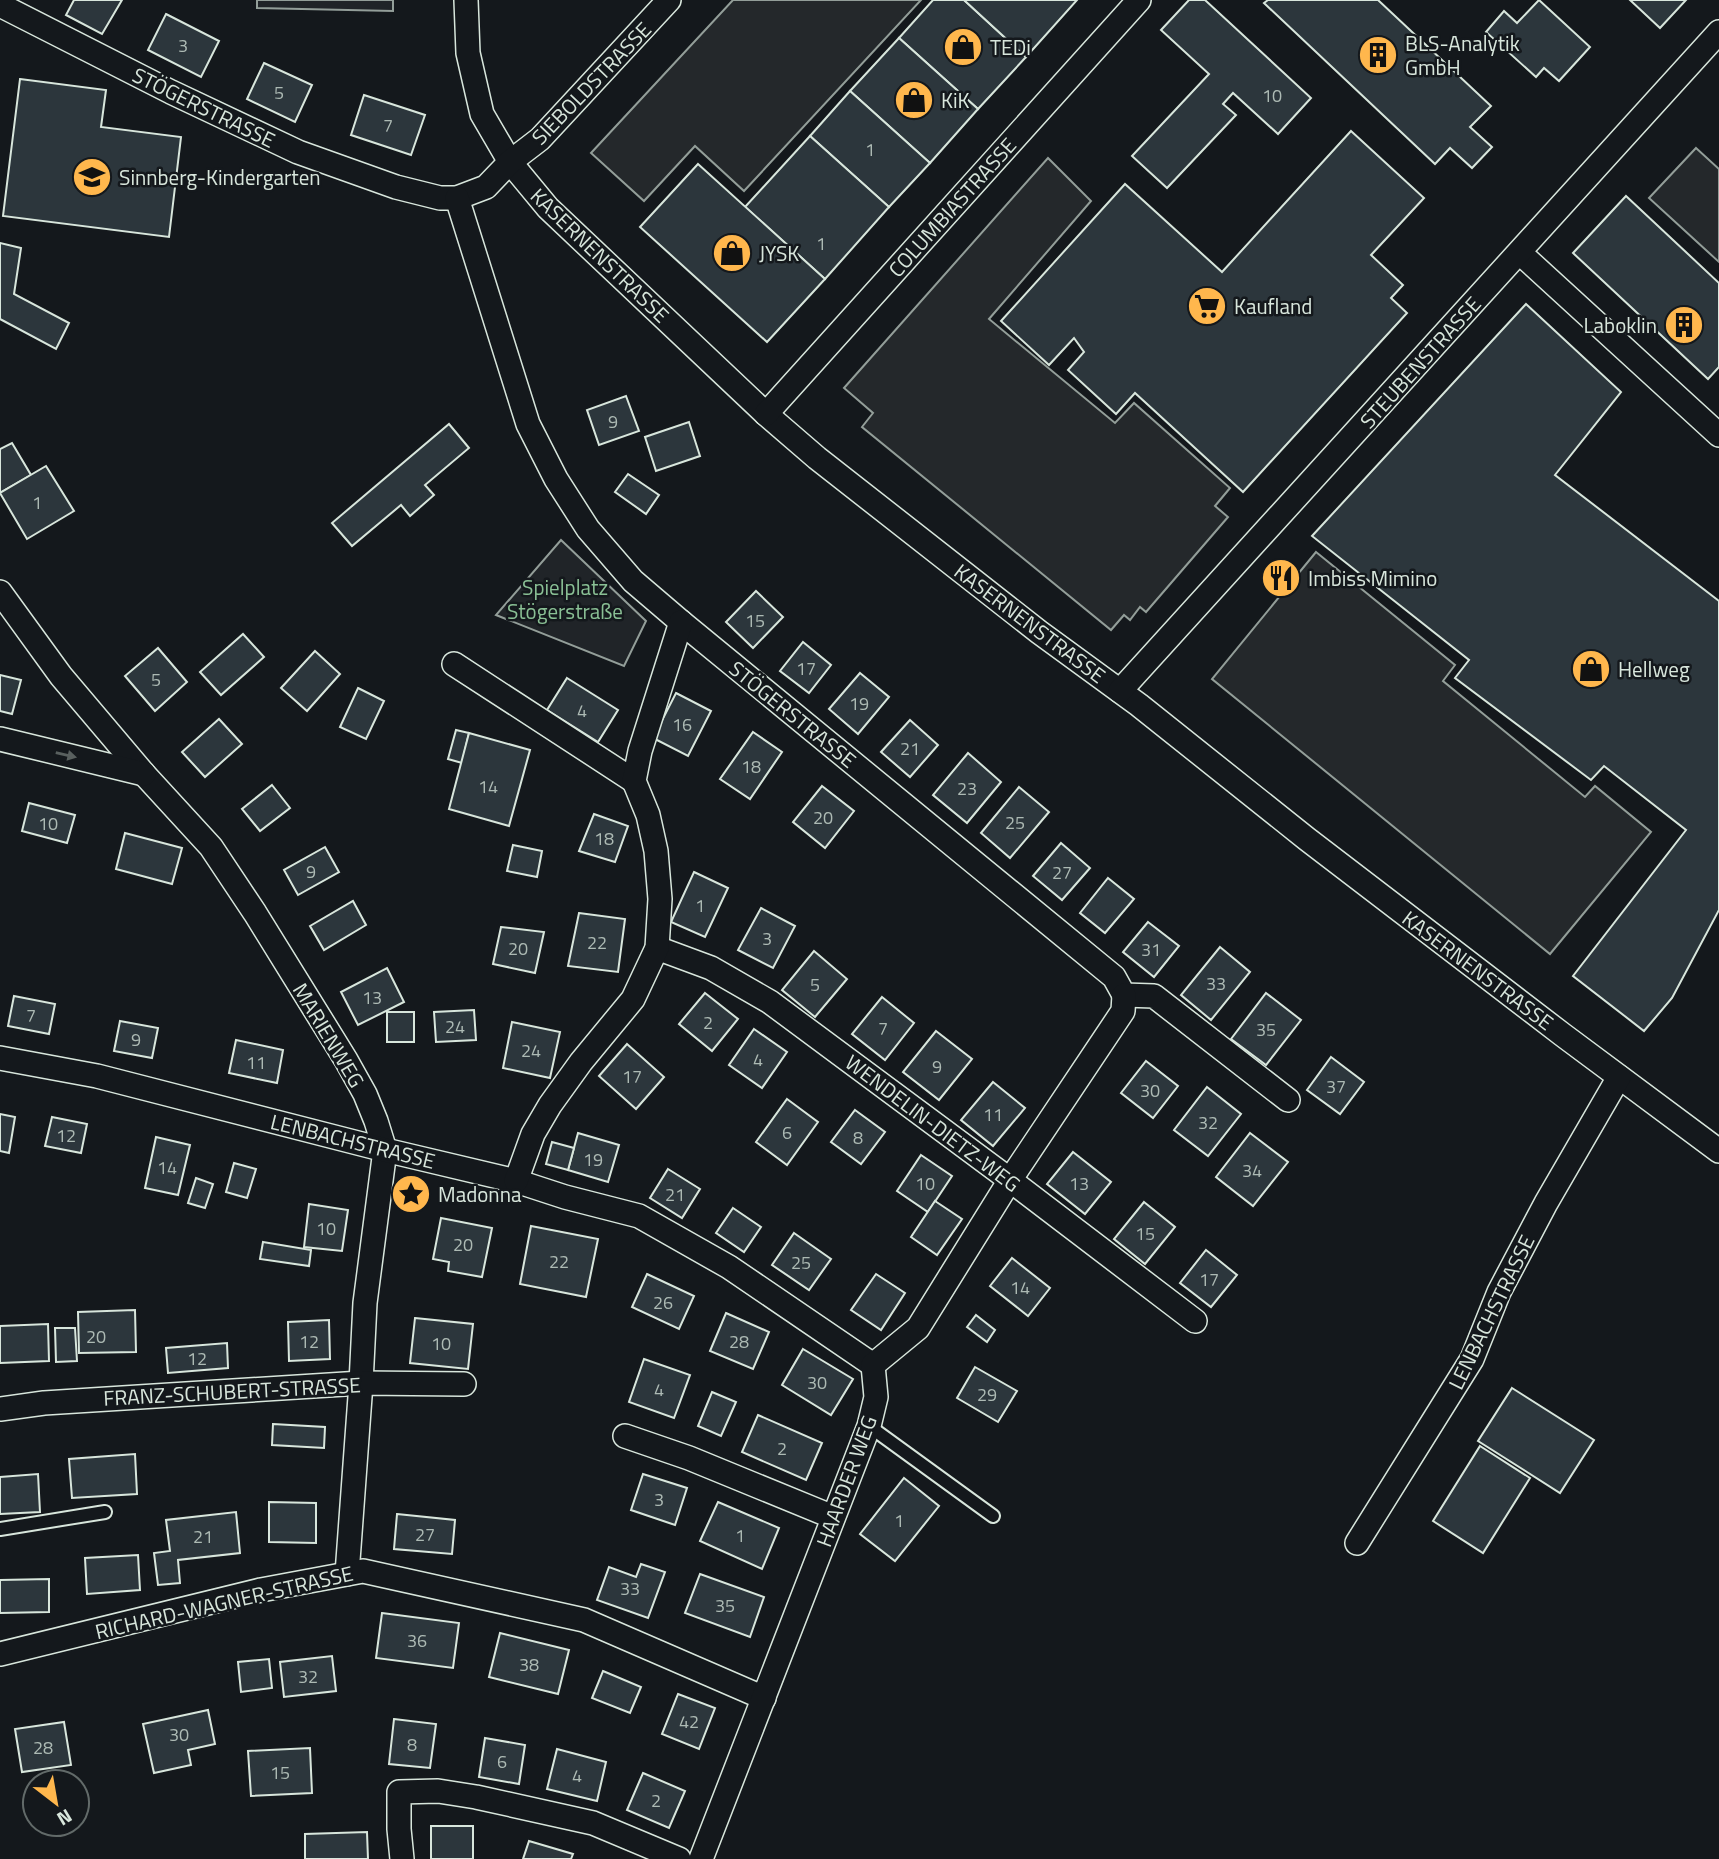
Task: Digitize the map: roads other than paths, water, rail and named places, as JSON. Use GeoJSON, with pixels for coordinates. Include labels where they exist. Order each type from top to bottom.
{"type":"FeatureCollection","features":[{"type":"Feature","properties":{"kind":"street","name":"KASERNENSTRASSE"},"geometry":{"type":"LineString","coordinates":[[466,0],[468,53],[482,114],[510,162],[548,208],[766,414],[828,466],[1008,607],[1121,691],[1307,839],[1719,1151]]}},
{"type":"Feature","properties":{"kind":"street","name":"SIEBOLDSTRASSE"},"geometry":{"type":"LineString","coordinates":[[510,162],[540,139],[669,0]]}},
{"type":"Feature","properties":{"kind":"street","name":"COLUMBIASTRASSE"},"geometry":{"type":"LineString","coordinates":[[766,414],[1139,0]]}},
{"type":"Feature","properties":{"kind":"street","name":"STÖGERSTRASSE"},"geometry":{"type":"LineString","coordinates":[[0,5],[171,93],[298,152],[396,187],[440,198],[457,198],[528,424],[556,479],[588,529],[633,581],[1114,977],[1124,995]]}},
{"type":"Feature","properties":{"kind":"street","name":"STEUBENSTRASSE"},"geometry":{"type":"LineString","coordinates":[[1121,691],[1719,32]]}},
{"type":"Feature","properties":{"kind":"street"},"geometry":{"type":"LineString","coordinates":[[457,198],[486,187],[510,162]]}},
{"type":"Feature","properties":{"kind":"street"},"geometry":{"type":"LineString","coordinates":[[1520,253],[1719,435]]}},
{"type":"Feature","properties":{"kind":"street","name":"MARIENWEG"},"geometry":{"type":"LineString","coordinates":[[0,592],[61,676],[144,774],[211,847],[255,913],[365,1094],[376,1121],[385,1150],[365,1303],[346,1574]]}},
{"type":"Feature","properties":{"kind":"street"},"geometry":{"type":"LineString","coordinates":[[516,1181],[533,1134],[550,1105],[581,1062],[633,999],[657,948],[660,899],[656,851],[648,815],[635,781],[640,751],[681,622]]}},
{"type":"Feature","properties":{"kind":"street"},"geometry":{"type":"LineString","coordinates":[[454,664],[635,781]]}},
{"type":"Feature","properties":{"kind":"street"},"geometry":{"type":"LineString","coordinates":[[0,739],[144,774]]}},
{"type":"Feature","properties":{"kind":"street","name":"WENDELIN-DIETZ-WEG"},"geometry":{"type":"LineString","coordinates":[[657,948],[711,968],[770,1002],[1195,1321]]}},
{"type":"Feature","properties":{"kind":"street"},"geometry":{"type":"LineString","coordinates":[[873,1365],[918,1328],[1010,1180],[1123,1011],[1124,995],[1154,996],[1289,1100]]}},
{"type":"Feature","properties":{"kind":"street","name":"LENBACHSTRASSE"},"geometry":{"type":"LineString","coordinates":[[0,1058],[97,1076],[516,1181],[639,1216],[729,1267],[873,1365]]}},
{"type":"Feature","properties":{"kind":"street","name":"LENBACHSTRASSE"},"geometry":{"type":"LineString","coordinates":[[1357,1542],[1472,1359],[1499,1292],[1546,1203],[1619,1077]]}},
{"type":"Feature","properties":{"kind":"street","name":"HAARDER WEG"},"geometry":{"type":"LineString","coordinates":[[701,1859],[869,1426],[876,1397],[873,1365]]}},
{"type":"Feature","properties":{"kind":"street","name":"FRANZ-SCHUBERT-STRASSE"},"geometry":{"type":"LineString","coordinates":[[0,1409],[44,1403],[361,1383],[464,1384]]}},
{"type":"Feature","properties":{"kind":"street"},"geometry":{"type":"LineString","coordinates":[[625,1436],[689,1458],[833,1517]]}},
{"type":"Feature","properties":{"kind":"street","name":"RICHARD-WAGNER-STRASSE"},"geometry":{"type":"LineString","coordinates":[[0,1654],[261,1590],[363,1571],[584,1620],[764,1698]]}},
{"type":"Feature","properties":{"kind":"street"},"geometry":{"type":"LineString","coordinates":[[402,1859],[399,1792],[438,1791],[593,1822],[679,1859]]}},
{"type":"Feature","properties":{"kind":"lane"},"geometry":{"type":"LineString","coordinates":[[869,1426],[993,1516]]}},
{"type":"Feature","properties":{"kind":"lane"},"geometry":{"type":"LineString","coordinates":[[0,1529],[105,1513]]}},
{"type":"Feature","properties":{"kind":"place","name":"TEDi"},"geometry":{"type":"Point","coordinates":[963,47]}},
{"type":"Feature","properties":{"kind":"place","name":"BLS-Analytik GmbH"},"geometry":{"type":"Point","coordinates":[1378,55]}},
{"type":"Feature","properties":{"kind":"place","name":"KiK"},"geometry":{"type":"Point","coordinates":[914,100]}},
{"type":"Feature","properties":{"kind":"place","name":"Sinnberg-Kindergarten"},"geometry":{"type":"Point","coordinates":[92,177]}},
{"type":"Feature","properties":{"kind":"place","name":"JYSK"},"geometry":{"type":"Point","coordinates":[732,253]}},
{"type":"Feature","properties":{"kind":"place","name":"Kaufland"},"geometry":{"type":"Point","coordinates":[1207,306]}},
{"type":"Feature","properties":{"kind":"place","name":"Laboklin"},"geometry":{"type":"Point","coordinates":[1684,325]}},
{"type":"Feature","properties":{"kind":"place","name":"Imbiss Mimino"},"geometry":{"type":"Point","coordinates":[1281,578]}},
{"type":"Feature","properties":{"kind":"place","name":"Hellweg"},"geometry":{"type":"Point","coordinates":[1591,669]}},
{"type":"Feature","properties":{"kind":"place","name":"Madonna"},"geometry":{"type":"Point","coordinates":[411,1194]}},
{"type":"Feature","properties":{"kind":"park label","name":"Spielplatz Stögerstraße"},"geometry":{"type":"Point","coordinates":[565,599]}}]}
